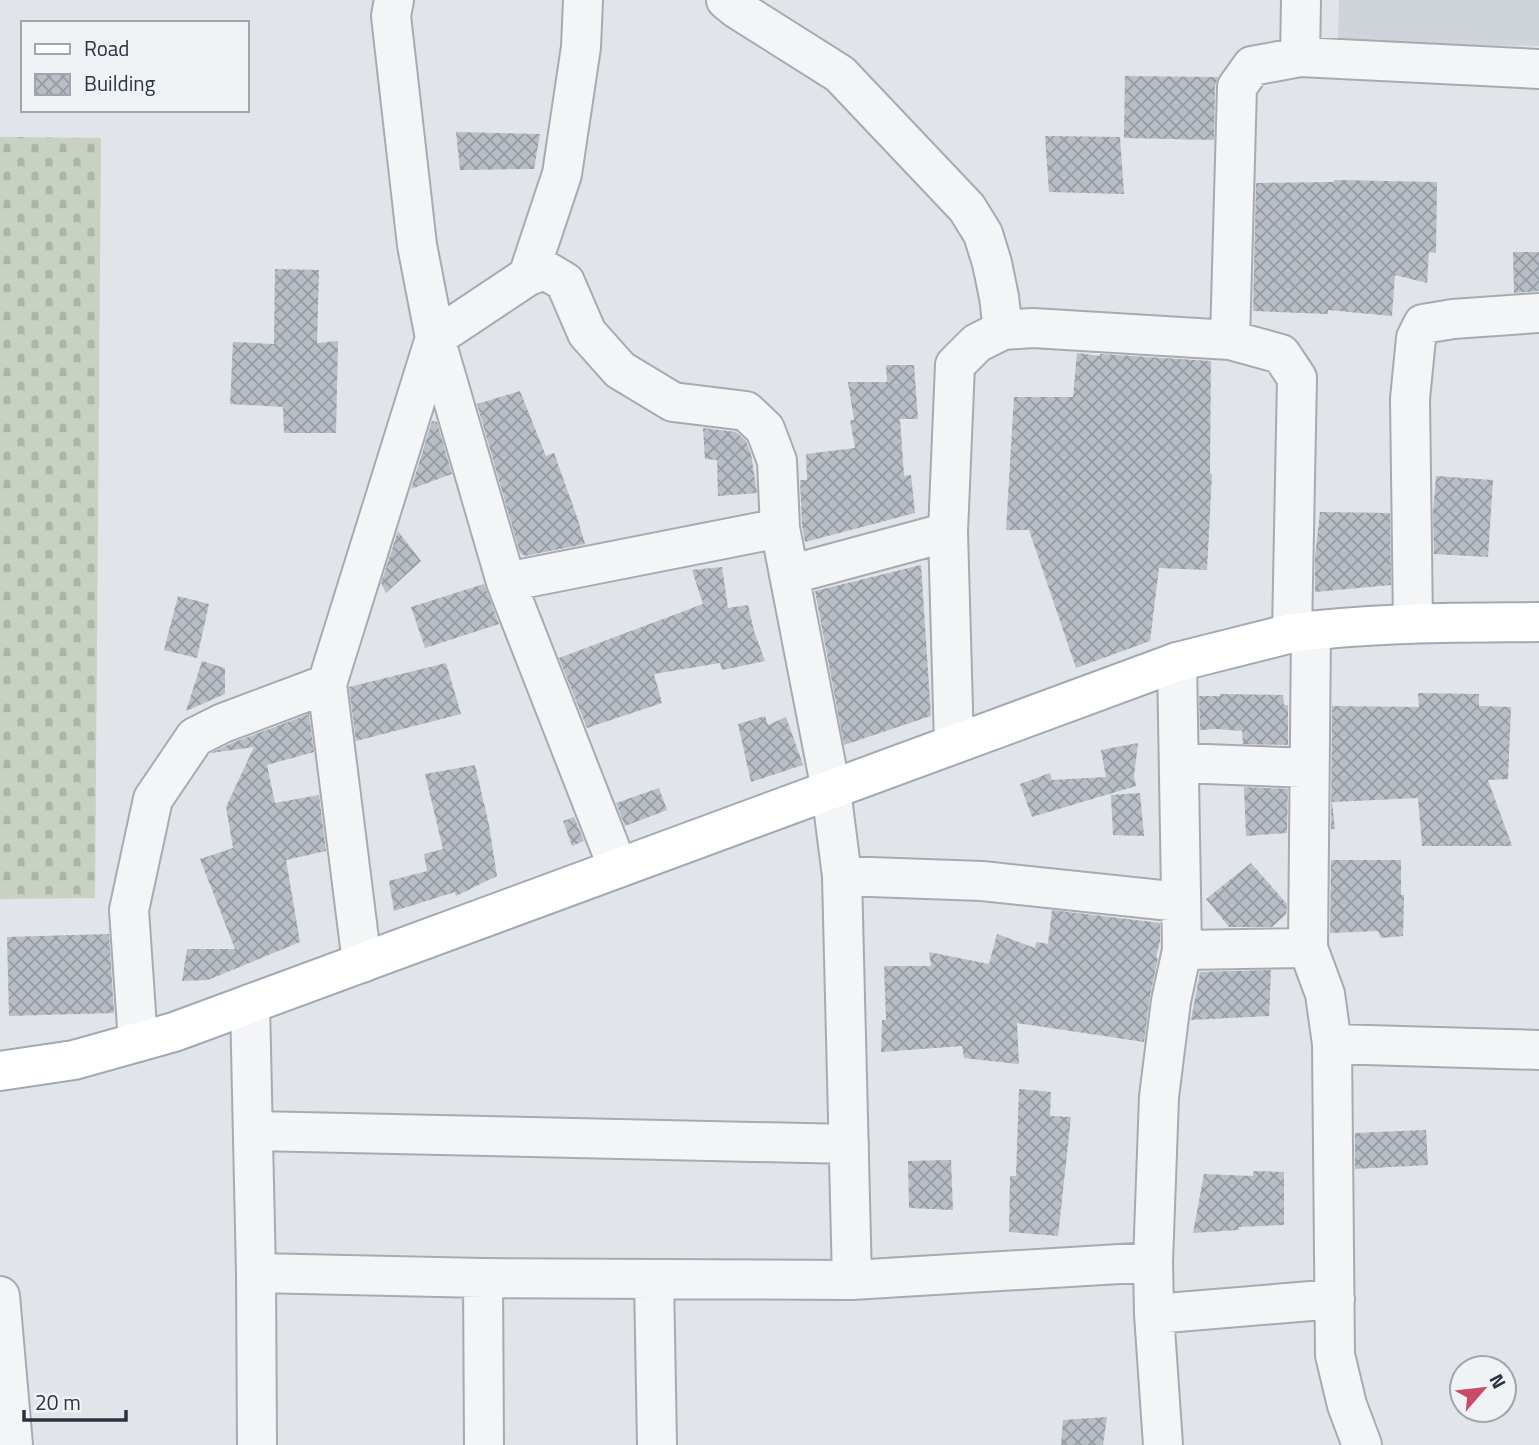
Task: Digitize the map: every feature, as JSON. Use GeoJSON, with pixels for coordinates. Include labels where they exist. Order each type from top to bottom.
{"type":"FeatureCollection","features":[{"type":"Feature","properties":{"kind":"main road"},"geometry":{"type":"LineString","coordinates":[[0,1071],[74,1059],[174,1032],[1177,662],[1302,632],[1413,623],[1539,622]]}},
{"type":"Feature","properties":{"kind":"street"},"geometry":{"type":"LineString","coordinates":[[394,0],[391,16],[417,245],[435,338],[506,582],[618,868]]}},
{"type":"Feature","properties":{"kind":"street"},"geometry":{"type":"LineString","coordinates":[[528,276],[562,174],[581,47],[583,0]]}},
{"type":"Feature","properties":{"kind":"street"},"geometry":{"type":"LineString","coordinates":[[726,0],[840,74],[967,208],[983,234],[992,262],[1003,330]]}},
{"type":"Feature","properties":{"kind":"street"},"geometry":{"type":"LineString","coordinates":[[1300,57],[1301,0]]}},
{"type":"Feature","properties":{"kind":"street"},"geometry":{"type":"LineString","coordinates":[[1230,340],[1237,87],[1252,66],[1300,57],[1539,69]]}},
{"type":"Feature","properties":{"kind":"street"},"geometry":{"type":"LineString","coordinates":[[362,962],[327,684],[435,338],[528,276],[545,270],[565,282],[587,333],[620,370],[673,402],[746,411],[765,429],[777,461],[780,528],[831,790],[842,876],[852,1280]]}},
{"type":"Feature","properties":{"kind":"street"},"geometry":{"type":"LineString","coordinates":[[1413,623],[1410,399],[1416,338],[1423,324],[1453,319],[1539,313]]}},
{"type":"Feature","properties":{"kind":"street"},"geometry":{"type":"LineString","coordinates":[[954,744],[948,532],[955,365],[977,343],[1003,330],[1033,328],[1230,340],[1281,354],[1297,378],[1302,632],[1309,768],[1308,948],[1325,994],[1332,1044],[1335,1355],[1346,1405],[1362,1445]]}},
{"type":"Feature","properties":{"kind":"street"},"geometry":{"type":"LineString","coordinates":[[506,582],[780,528]]}},
{"type":"Feature","properties":{"kind":"street"},"geometry":{"type":"LineString","coordinates":[[789,575],[948,532]]}},
{"type":"Feature","properties":{"kind":"street"},"geometry":{"type":"LineString","coordinates":[[1163,1445],[1153,1262],[1159,1097],[1171,1001],[1182,950],[1177,662]]}},
{"type":"Feature","properties":{"kind":"street"},"geometry":{"type":"LineString","coordinates":[[138,1042],[129,911],[153,799],[195,737],[223,723],[327,684]]}},
{"type":"Feature","properties":{"kind":"street"},"geometry":{"type":"LineString","coordinates":[[1179,763],[1309,768]]}},
{"type":"Feature","properties":{"kind":"street"},"geometry":{"type":"LineString","coordinates":[[842,876],[982,881],[1180,902]]}},
{"type":"Feature","properties":{"kind":"street"},"geometry":{"type":"LineString","coordinates":[[1182,950],[1308,948]]}},
{"type":"Feature","properties":{"kind":"street"},"geometry":{"type":"LineString","coordinates":[[250,1004],[257,1445]]}},
{"type":"Feature","properties":{"kind":"street"},"geometry":{"type":"LineString","coordinates":[[1332,1044],[1539,1050]]}},
{"type":"Feature","properties":{"kind":"street"},"geometry":{"type":"LineString","coordinates":[[253,1131],[849,1143]]}},
{"type":"Feature","properties":{"kind":"street"},"geometry":{"type":"LineString","coordinates":[[256,1273],[484,1278],[852,1280],[1153,1262]]}},
{"type":"Feature","properties":{"kind":"street"},"geometry":{"type":"LineString","coordinates":[[484,1278],[484,1445]]}},
{"type":"Feature","properties":{"kind":"street"},"geometry":{"type":"LineString","coordinates":[[654,1279],[657,1445]]}},
{"type":"Feature","properties":{"kind":"street"},"geometry":{"type":"LineString","coordinates":[[0,1296],[13,1445]]}},
{"type":"Feature","properties":{"kind":"street"},"geometry":{"type":"LineString","coordinates":[[1154,1314],[1335,1298]]}},
{"type":"Feature","properties":{"kind":"shaded area"},"geometry":{"type":"Polygon","coordinates":[[[1339,0],[1539,0],[1539,46],[1338,44],[1339,0]]]}},
{"type":"Feature","properties":{"kind":"green space"},"geometry":{"type":"Polygon","coordinates":[[[0,137],[101,138],[95,898],[0,899],[0,137]]]}},
{"type":"Feature","properties":{"kind":"building"},"geometry":{"type":"Polygon","coordinates":[[[1125,76],[1218,77],[1215,86],[1214,140],[1124,138],[1125,76]]]}},
{"type":"Feature","properties":{"kind":"building"},"geometry":{"type":"Polygon","coordinates":[[[456,132],[540,134],[534,169],[460,170],[456,132]]]}},
{"type":"Feature","properties":{"kind":"building"},"geometry":{"type":"Polygon","coordinates":[[[1045,136],[1120,137],[1124,194],[1049,192],[1045,136]]]}},
{"type":"Feature","properties":{"kind":"building"},"geometry":{"type":"Polygon","coordinates":[[[1334,180],[1437,182],[1436,253],[1429,252],[1427,283],[1395,275],[1392,316],[1328,310],[1328,314],[1253,311],[1256,183],[1334,180]]]}},
{"type":"Feature","properties":{"kind":"building"},"geometry":{"type":"Polygon","coordinates":[[[1513,252],[1539,252],[1539,291],[1514,293],[1513,252]]]}},
{"type":"Feature","properties":{"kind":"building"},"geometry":{"type":"Polygon","coordinates":[[[275,269],[319,270],[317,343],[338,341],[336,433],[284,433],[283,407],[230,404],[233,342],[274,344],[275,269]]]}},
{"type":"Feature","properties":{"kind":"building"},"geometry":{"type":"Polygon","coordinates":[[[1077,353],[1211,361],[1212,474],[1207,570],[1159,568],[1150,641],[1076,668],[1029,530],[1006,530],[1014,397],[1073,397],[1077,353]]]}},
{"type":"Feature","properties":{"kind":"building"},"geometry":{"type":"Polygon","coordinates":[[[886,365],[914,365],[918,419],[900,419],[904,476],[911,475],[915,513],[805,542],[800,480],[807,480],[806,454],[855,448],[848,382],[887,382],[886,365]]]}},
{"type":"Feature","properties":{"kind":"building"},"geometry":{"type":"Polygon","coordinates":[[[520,391],[546,456],[554,453],[585,544],[525,556],[520,553],[477,404],[520,391]]]}},
{"type":"Feature","properties":{"kind":"building"},"geometry":{"type":"Polygon","coordinates":[[[432,421],[437,422],[452,474],[411,489],[432,421]]]}},
{"type":"Feature","properties":{"kind":"building"},"geometry":{"type":"Polygon","coordinates":[[[703,428],[736,432],[746,441],[751,454],[757,493],[718,496],[717,460],[705,459],[703,428]]]}},
{"type":"Feature","properties":{"kind":"building"},"geometry":{"type":"Polygon","coordinates":[[[1436,476],[1493,480],[1488,557],[1434,554],[1436,476]]]}},
{"type":"Feature","properties":{"kind":"building"},"geometry":{"type":"Polygon","coordinates":[[[1320,512],[1390,513],[1391,585],[1315,592],[1315,557],[1320,512]]]}},
{"type":"Feature","properties":{"kind":"building"},"geometry":{"type":"Polygon","coordinates":[[[398,531],[421,561],[386,593],[381,583],[398,531]]]}},
{"type":"Feature","properties":{"kind":"building"},"geometry":{"type":"Polygon","coordinates":[[[921,565],[931,716],[844,745],[815,591],[921,565]]]}},
{"type":"Feature","properties":{"kind":"building"},"geometry":{"type":"Polygon","coordinates":[[[722,567],[728,608],[748,605],[765,661],[722,670],[720,663],[654,674],[662,703],[587,728],[559,658],[703,604],[692,570],[722,567]]]}},
{"type":"Feature","properties":{"kind":"building"},"geometry":{"type":"Polygon","coordinates":[[[484,584],[499,624],[425,648],[411,607],[484,584]]]}},
{"type":"Feature","properties":{"kind":"building"},"geometry":{"type":"Polygon","coordinates":[[[178,596],[209,604],[197,658],[164,650],[178,596]]]}},
{"type":"Feature","properties":{"kind":"building"},"geometry":{"type":"Polygon","coordinates":[[[202,661],[225,668],[225,694],[186,711],[202,661]]]}},
{"type":"Feature","properties":{"kind":"building"},"geometry":{"type":"Polygon","coordinates":[[[446,663],[461,714],[356,741],[349,687],[446,663]]]}},
{"type":"Feature","properties":{"kind":"building"},"geometry":{"type":"Polygon","coordinates":[[[1418,693],[1479,694],[1479,706],[1511,707],[1508,779],[1488,780],[1512,846],[1422,846],[1418,798],[1332,802],[1335,829],[1331,829],[1332,706],[1419,707],[1418,693]]]}},
{"type":"Feature","properties":{"kind":"building"},"geometry":{"type":"Polygon","coordinates":[[[1283,695],[1284,705],[1288,705],[1288,745],[1243,744],[1242,731],[1200,730],[1199,696],[1283,695]]]}},
{"type":"Feature","properties":{"kind":"building"},"geometry":{"type":"Polygon","coordinates":[[[309,714],[314,752],[267,765],[275,803],[319,795],[326,851],[286,860],[300,942],[208,980],[182,981],[187,949],[235,949],[200,859],[233,848],[226,807],[254,747],[211,753],[309,714]]]}},
{"type":"Feature","properties":{"kind":"building"},"geometry":{"type":"Polygon","coordinates":[[[765,716],[768,725],[786,717],[803,765],[751,782],[738,724],[765,716]]]}},
{"type":"Feature","properties":{"kind":"building"},"geometry":{"type":"Polygon","coordinates":[[[1138,743],[1134,776],[1136,786],[1032,817],[1020,784],[1050,773],[1052,780],[1106,777],[1101,750],[1138,743]]]}},
{"type":"Feature","properties":{"kind":"building"},"geometry":{"type":"Polygon","coordinates":[[[475,765],[497,876],[456,896],[455,892],[394,911],[389,881],[427,871],[424,854],[443,849],[425,774],[475,765]]]}},
{"type":"Feature","properties":{"kind":"building"},"geometry":{"type":"Polygon","coordinates":[[[1244,787],[1288,789],[1287,833],[1246,836],[1244,787]]]}},
{"type":"Feature","properties":{"kind":"building"},"geometry":{"type":"Polygon","coordinates":[[[659,788],[667,810],[625,826],[616,803],[659,788]]]}},
{"type":"Feature","properties":{"kind":"building"},"geometry":{"type":"Polygon","coordinates":[[[1140,793],[1144,836],[1113,835],[1111,795],[1140,793]]]}},
{"type":"Feature","properties":{"kind":"building"},"geometry":{"type":"Polygon","coordinates":[[[574,817],[584,841],[572,846],[563,821],[574,817]]]}},
{"type":"Feature","properties":{"kind":"building"},"geometry":{"type":"Polygon","coordinates":[[[1331,860],[1401,860],[1403,936],[1381,938],[1378,931],[1330,933],[1331,860]]]}},
{"type":"Feature","properties":{"kind":"building"},"geometry":{"type":"Polygon","coordinates":[[[1251,863],[1287,904],[1286,914],[1272,927],[1229,927],[1206,899],[1251,863]]]}},
{"type":"Feature","properties":{"kind":"building"},"geometry":{"type":"Polygon","coordinates":[[[1052,910],[1160,923],[1158,958],[1144,1042],[1017,1023],[1019,1064],[964,1058],[962,1046],[881,1052],[882,1020],[886,1020],[884,966],[931,966],[929,952],[989,964],[997,934],[1035,948],[1036,942],[1048,944],[1052,910]]]}},
{"type":"Feature","properties":{"kind":"building"},"geometry":{"type":"Polygon","coordinates":[[[109,934],[114,1013],[9,1016],[7,937],[109,934]]]}},
{"type":"Feature","properties":{"kind":"building"},"geometry":{"type":"Polygon","coordinates":[[[1271,970],[1269,1016],[1191,1020],[1200,972],[1271,970]]]}},
{"type":"Feature","properties":{"kind":"building"},"geometry":{"type":"Polygon","coordinates":[[[1019,1089],[1051,1092],[1050,1116],[1071,1117],[1058,1236],[1009,1232],[1010,1176],[1016,1176],[1019,1089]]]}},
{"type":"Feature","properties":{"kind":"building"},"geometry":{"type":"Polygon","coordinates":[[[1426,1130],[1428,1165],[1355,1169],[1355,1133],[1426,1130]]]}},
{"type":"Feature","properties":{"kind":"building"},"geometry":{"type":"Polygon","coordinates":[[[951,1160],[953,1210],[909,1208],[908,1161],[951,1160]]]}},
{"type":"Feature","properties":{"kind":"building"},"geometry":{"type":"Polygon","coordinates":[[[1253,1171],[1284,1172],[1284,1225],[1193,1233],[1204,1174],[1253,1176],[1253,1171]]]}},
{"type":"Feature","properties":{"kind":"building"},"geometry":{"type":"Polygon","coordinates":[[[1107,1417],[1103,1445],[1061,1445],[1063,1420],[1107,1417]]]}}]}
